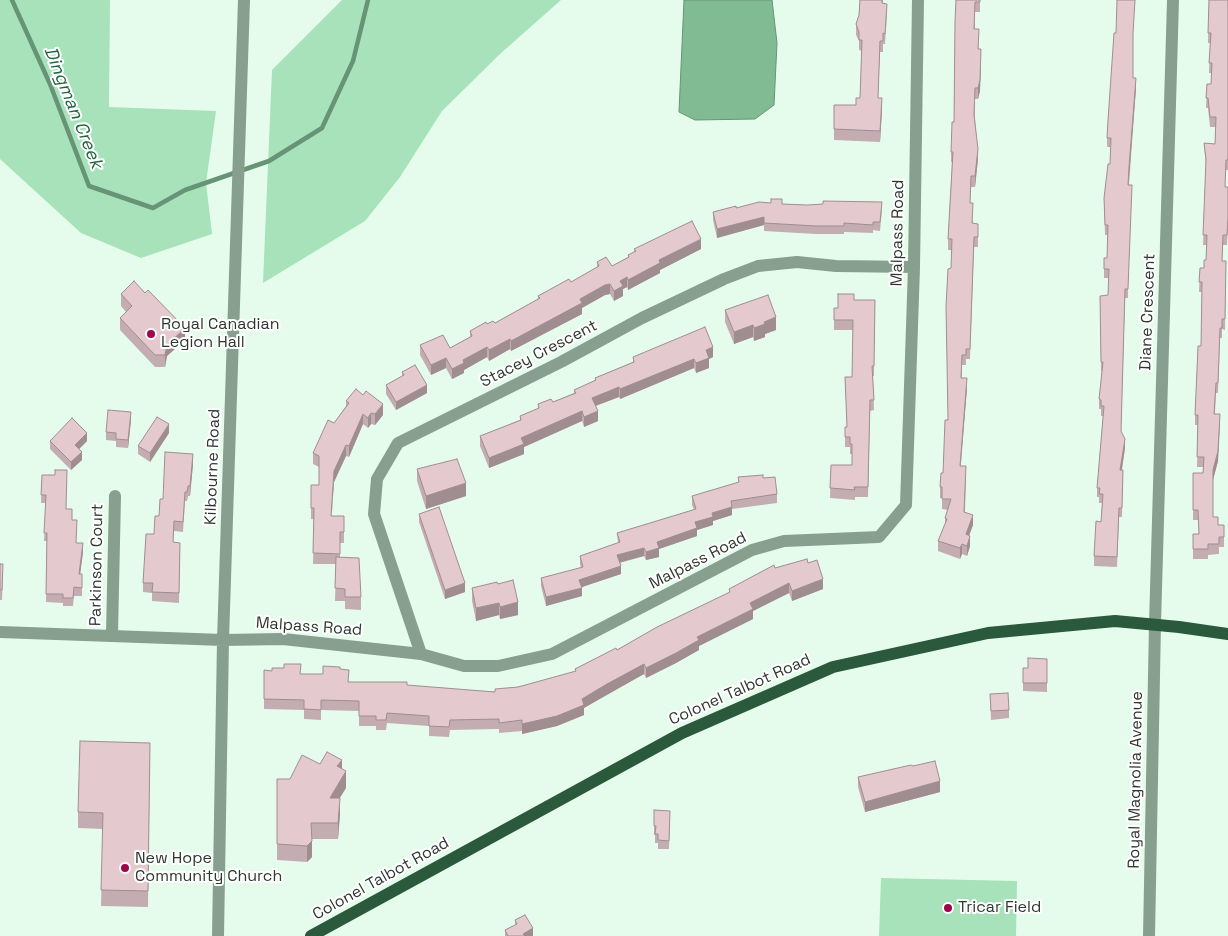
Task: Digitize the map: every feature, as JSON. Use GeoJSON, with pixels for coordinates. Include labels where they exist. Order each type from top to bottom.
{"type":"FeatureCollection","features":[{"type":"Feature","properties":{"kind":"main road","name":"Colonel Talbot Road"},"geometry":{"type":"LineString","coordinates":[[310,936],[682,733],[833,667],[988,633],[1115,621],[1155,624],[1228,634]]}},
{"type":"Feature","properties":{"kind":"street","name":"Kilbourne Road"},"geometry":{"type":"LineString","coordinates":[[218,936],[224,640],[244,0]]}},
{"type":"Feature","properties":{"kind":"street","name":"Malpass Road"},"geometry":{"type":"LineString","coordinates":[[0,632],[112,634],[224,640],[283,639],[421,654],[464,666],[490,666],[552,654],[752,550],[784,541],[879,536],[906,504],[914,267],[918,0]]}},
{"type":"Feature","properties":{"kind":"street","name":"Diane Crescent"},"geometry":{"type":"LineString","coordinates":[[1155,624],[1173,0]]}},
{"type":"Feature","properties":{"kind":"street","name":"Stacey Crescent"},"geometry":{"type":"LineString","coordinates":[[421,654],[374,514],[377,479],[398,442],[650,314],[724,279],[758,266],[797,262],[836,266],[914,267]]}},
{"type":"Feature","properties":{"kind":"street","name":"Parkinson Court"},"geometry":{"type":"LineString","coordinates":[[112,634],[115,496]]}},
{"type":"Feature","properties":{"kind":"street","name":"Royal Magnolia Avenue"},"geometry":{"type":"LineString","coordinates":[[1149,936],[1155,624]]}},
{"type":"Feature","properties":{"kind":"shaded area"},"geometry":{"type":"Polygon","coordinates":[[[0,0],[110,0],[109,107],[216,111],[206,183],[212,234],[141,258],[81,233],[0,159],[0,0]]]}},
{"type":"Feature","properties":{"kind":"shaded area"},"geometry":{"type":"Polygon","coordinates":[[[342,0],[561,0],[500,54],[442,111],[400,177],[365,221],[263,283],[272,70],[342,0]]]}},
{"type":"Feature","properties":{"kind":"shaded area"},"geometry":{"type":"Polygon","coordinates":[[[684,0],[772,0],[777,43],[774,105],[755,119],[695,120],[679,112],[684,0]]]}},
{"type":"Feature","properties":{"kind":"shaded area","name":"Tricar Field"},"geometry":{"type":"Polygon","coordinates":[[[881,878],[1017,881],[1016,936],[879,936],[881,878]]]}},
{"type":"Feature","properties":{"kind":"building"},"geometry":{"type":"Polygon","coordinates":[[[860,0],[882,0],[882,3],[887,4],[885,34],[883,33],[883,41],[880,41],[878,98],[882,98],[880,131],[834,129],[834,105],[856,105],[856,98],[860,98],[862,40],[859,40],[856,24],[860,0]]]}},
{"type":"Feature","properties":{"kind":"building"},"geometry":{"type":"Polygon","coordinates":[[[956,0],[980,0],[980,2],[975,2],[974,29],[979,29],[978,49],[981,49],[980,80],[978,88],[975,88],[974,115],[978,149],[975,176],[971,176],[970,203],[973,203],[972,223],[978,224],[978,237],[974,237],[970,349],[966,349],[966,355],[962,355],[961,378],[967,378],[960,466],[966,466],[964,512],[973,515],[966,534],[970,536],[967,546],[962,544],[960,548],[938,541],[947,519],[945,518],[951,499],[942,499],[942,487],[940,487],[941,473],[943,473],[945,420],[948,420],[946,306],[948,269],[951,268],[952,239],[948,239],[953,152],[951,152],[952,122],[954,122],[956,0]]]}},
{"type":"Feature","properties":{"kind":"building"},"geometry":{"type":"Polygon","coordinates":[[[1117,0],[1135,0],[1133,78],[1136,78],[1128,185],[1132,185],[1128,289],[1125,289],[1121,431],[1125,439],[1120,470],[1123,470],[1122,508],[1119,508],[1117,557],[1094,556],[1096,521],[1101,522],[1103,494],[1099,494],[1100,488],[1097,488],[1104,406],[1101,406],[1101,400],[1099,399],[1103,362],[1101,362],[1100,296],[1108,295],[1109,269],[1104,269],[1104,258],[1107,258],[1108,225],[1105,225],[1104,198],[1108,164],[1110,164],[1111,138],[1107,138],[1117,0]]]}},
{"type":"Feature","properties":{"kind":"building"},"geometry":{"type":"Polygon","coordinates":[[[1209,0],[1228,0],[1228,160],[1226,160],[1225,187],[1228,187],[1228,218],[1227,235],[1223,235],[1222,261],[1226,261],[1225,319],[1222,319],[1222,328],[1220,328],[1218,383],[1216,383],[1214,414],[1220,414],[1218,451],[1213,470],[1213,517],[1218,517],[1218,525],[1224,525],[1224,537],[1219,537],[1219,544],[1208,544],[1208,549],[1193,549],[1193,534],[1199,534],[1198,510],[1193,510],[1193,473],[1203,473],[1204,457],[1197,457],[1198,415],[1195,415],[1198,346],[1201,346],[1202,282],[1199,282],[1200,268],[1204,268],[1204,260],[1206,260],[1207,235],[1203,235],[1206,159],[1204,143],[1215,144],[1216,117],[1210,117],[1208,98],[1206,98],[1207,84],[1211,84],[1212,63],[1209,63],[1211,33],[1208,33],[1209,0]]]}},
{"type":"Feature","properties":{"kind":"building"},"geometry":{"type":"Polygon","coordinates":[[[771,199],[782,199],[782,204],[807,205],[823,204],[823,201],[882,202],[880,222],[873,222],[873,225],[844,223],[844,226],[816,226],[764,223],[764,217],[717,229],[713,212],[759,202],[771,203],[771,199]]]}},
{"type":"Feature","properties":{"kind":"building"},"geometry":{"type":"Polygon","coordinates":[[[692,221],[701,239],[659,260],[660,263],[628,280],[627,277],[620,281],[623,286],[614,291],[610,284],[605,285],[580,299],[582,303],[511,341],[510,339],[489,350],[487,347],[463,360],[464,363],[452,369],[446,358],[431,365],[420,345],[443,335],[450,348],[472,336],[470,331],[486,322],[487,324],[493,321],[495,323],[540,298],[538,296],[569,279],[571,282],[599,266],[597,262],[606,257],[612,266],[629,257],[628,255],[636,251],[634,249],[692,221]]]}},
{"type":"Feature","properties":{"kind":"building"},"geometry":{"type":"Polygon","coordinates":[[[134,281],[145,293],[148,290],[185,328],[167,345],[165,355],[155,355],[120,318],[132,306],[121,294],[134,281]]]}},
{"type":"Feature","properties":{"kind":"building"},"geometry":{"type":"Polygon","coordinates":[[[838,294],[854,294],[854,300],[875,300],[874,366],[872,366],[874,400],[870,400],[868,487],[854,487],[855,490],[830,488],[831,465],[852,465],[852,444],[850,444],[850,437],[845,437],[845,427],[847,427],[845,377],[852,377],[853,320],[834,320],[834,308],[838,308],[838,294]]]}},
{"type":"Feature","properties":{"kind":"building"},"geometry":{"type":"Polygon","coordinates":[[[768,295],[776,317],[754,328],[753,325],[734,332],[725,310],[768,295]]]}},
{"type":"Feature","properties":{"kind":"building"},"geometry":{"type":"Polygon","coordinates":[[[705,327],[713,347],[706,350],[709,358],[696,363],[694,359],[620,389],[619,387],[592,398],[598,411],[584,417],[582,411],[521,438],[524,444],[489,458],[480,436],[521,420],[520,416],[539,408],[538,404],[551,399],[553,402],[576,393],[574,390],[596,380],[595,378],[634,362],[633,357],[705,327]]]}},
{"type":"Feature","properties":{"kind":"building"},"geometry":{"type":"Polygon","coordinates":[[[415,365],[427,385],[396,402],[386,385],[404,375],[402,372],[415,365]]]}},
{"type":"Feature","properties":{"kind":"building"},"geometry":{"type":"Polygon","coordinates":[[[356,389],[363,395],[366,391],[383,404],[375,414],[371,413],[368,418],[363,414],[349,446],[346,445],[334,471],[331,516],[344,516],[344,532],[340,532],[340,554],[313,553],[314,508],[311,508],[311,485],[319,485],[319,456],[313,453],[328,420],[334,423],[349,403],[346,401],[356,389]]]}},
{"type":"Feature","properties":{"kind":"building"},"geometry":{"type":"Polygon","coordinates":[[[108,410],[131,412],[128,440],[116,439],[116,433],[106,432],[108,410]]]}},
{"type":"Feature","properties":{"kind":"building"},"geometry":{"type":"Polygon","coordinates":[[[157,417],[169,424],[150,453],[138,446],[157,417]]]}},
{"type":"Feature","properties":{"kind":"building"},"geometry":{"type":"Polygon","coordinates":[[[72,418],[87,433],[75,445],[82,452],[71,462],[50,441],[72,418]]]}},
{"type":"Feature","properties":{"kind":"building"},"geometry":{"type":"Polygon","coordinates":[[[165,452],[193,454],[190,486],[188,486],[187,492],[185,492],[183,522],[174,521],[173,542],[180,543],[179,593],[152,592],[153,583],[143,583],[146,534],[154,534],[155,516],[159,516],[160,499],[163,499],[165,452]]]}},
{"type":"Feature","properties":{"kind":"building"},"geometry":{"type":"Polygon","coordinates":[[[457,459],[466,483],[426,496],[417,469],[457,459]]]}},
{"type":"Feature","properties":{"kind":"building"},"geometry":{"type":"Polygon","coordinates":[[[55,470],[67,470],[66,509],[72,509],[72,520],[77,520],[76,543],[83,543],[79,574],[82,574],[82,588],[74,587],[73,598],[63,598],[63,594],[46,594],[47,533],[44,533],[46,495],[41,495],[42,475],[55,475],[55,470]]]}},
{"type":"Feature","properties":{"kind":"building"},"geometry":{"type":"Polygon","coordinates":[[[763,475],[763,478],[775,477],[777,494],[731,501],[732,507],[712,513],[713,517],[695,522],[697,528],[657,542],[659,548],[646,552],[644,548],[617,555],[621,566],[579,580],[582,588],[546,597],[541,578],[583,567],[580,556],[620,542],[617,533],[696,509],[692,496],[739,482],[738,477],[763,475]]]}},
{"type":"Feature","properties":{"kind":"building"},"geometry":{"type":"Polygon","coordinates":[[[439,507],[465,583],[445,590],[419,514],[439,507]]]}},
{"type":"Feature","properties":{"kind":"building"},"geometry":{"type":"Polygon","coordinates":[[[336,557],[359,558],[361,597],[345,597],[345,589],[335,588],[336,557]]]}},
{"type":"Feature","properties":{"kind":"building"},"geometry":{"type":"Polygon","coordinates":[[[807,559],[808,563],[817,560],[823,579],[792,591],[789,583],[750,603],[753,609],[697,637],[699,640],[676,653],[646,668],[644,664],[607,684],[582,699],[584,705],[557,716],[522,724],[522,720],[499,723],[499,719],[450,720],[449,727],[429,726],[429,716],[387,713],[386,720],[376,720],[376,716],[359,716],[359,701],[321,700],[321,710],[304,709],[304,700],[264,699],[264,670],[272,671],[272,668],[284,668],[284,664],[301,664],[300,674],[323,674],[323,666],[340,667],[340,669],[349,670],[348,682],[407,682],[407,685],[495,692],[495,689],[518,687],[576,671],[575,669],[616,648],[617,650],[657,627],[730,592],[729,589],[774,565],[775,568],[807,559]]]}},
{"type":"Feature","properties":{"kind":"building"},"geometry":{"type":"Polygon","coordinates":[[[0,564],[3,564],[2,590],[0,590],[0,564]]]}},
{"type":"Feature","properties":{"kind":"building"},"geometry":{"type":"Polygon","coordinates":[[[513,580],[518,602],[500,607],[499,603],[476,608],[472,588],[513,580]]]}},
{"type":"Feature","properties":{"kind":"building"},"geometry":{"type":"Polygon","coordinates":[[[1028,658],[1047,659],[1047,683],[1023,683],[1023,668],[1028,668],[1028,658]]]}},
{"type":"Feature","properties":{"kind":"building"},"geometry":{"type":"Polygon","coordinates":[[[1008,693],[1009,710],[991,711],[990,694],[1008,693]]]}},
{"type":"Feature","properties":{"kind":"building","name":"New Hope Community Church"},"geometry":{"type":"Polygon","coordinates":[[[80,741],[150,743],[148,891],[101,890],[103,813],[78,812],[80,741]]]}},
{"type":"Feature","properties":{"kind":"building"},"geometry":{"type":"Polygon","coordinates":[[[327,752],[342,760],[337,766],[346,771],[330,798],[340,798],[338,823],[311,823],[312,841],[307,846],[277,844],[277,779],[290,779],[302,755],[320,764],[327,752]]]}},
{"type":"Feature","properties":{"kind":"building"},"geometry":{"type":"Polygon","coordinates":[[[935,761],[940,781],[865,802],[858,777],[935,761]]]}},
{"type":"Feature","properties":{"kind":"building"},"geometry":{"type":"Polygon","coordinates":[[[654,810],[670,811],[669,841],[658,840],[658,834],[655,834],[654,810]]]}},
{"type":"Feature","properties":{"kind":"building"},"geometry":{"type":"Polygon","coordinates":[[[525,915],[533,928],[523,934],[525,936],[508,936],[505,930],[517,924],[515,920],[525,915]]]}},
{"type":"Feature","properties":{"kind":"waterway","name":"Dingman Creek"},"geometry":{"type":"LineString","coordinates":[[12,0],[50,84],[89,186],[153,208],[185,190],[269,161],[322,128],[353,61],[368,0]]}},
{"type":"Feature","properties":{"kind":"place","name":"Royal Canadian Legion Hall"},"geometry":{"type":"Point","coordinates":[151,334]}},
{"type":"Feature","properties":{"kind":"place","name":"New Hope Community Church"},"geometry":{"type":"Point","coordinates":[125,868]}},
{"type":"Feature","properties":{"kind":"place","name":"Tricar Field"},"geometry":{"type":"Point","coordinates":[948,908]}}]}
